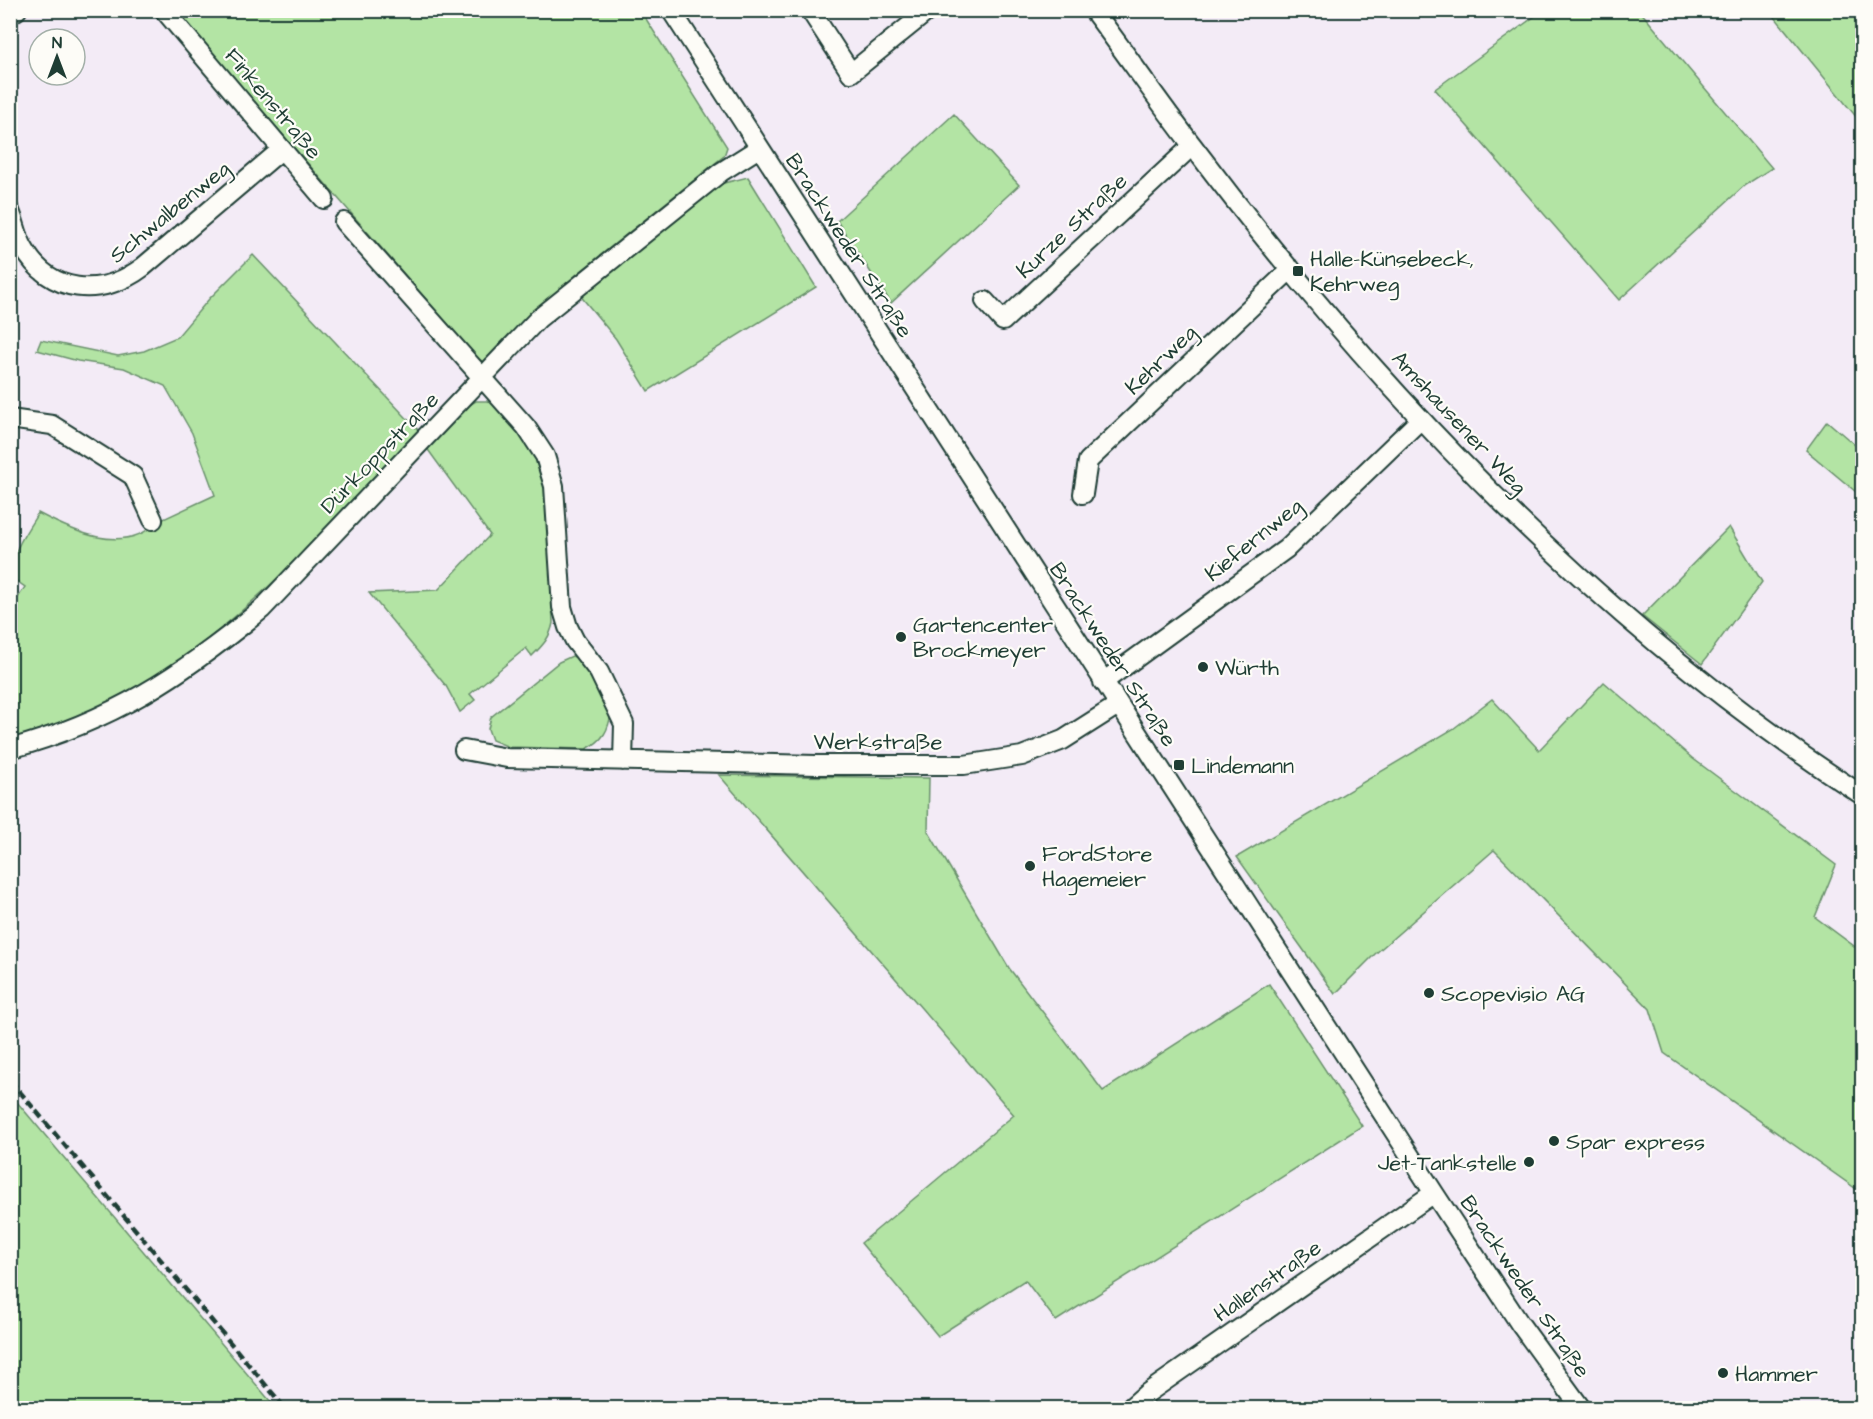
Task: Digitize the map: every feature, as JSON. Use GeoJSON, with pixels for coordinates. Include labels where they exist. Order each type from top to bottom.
{"type":"FeatureCollection","features":[{"type":"Feature","properties":{"kind":"street"},"geometry":{"type":"LineString","coordinates":[[10,15],[17,10]]}},
{"type":"Feature","properties":{"kind":"street","name":"Finkenstraße"},"geometry":{"type":"LineString","coordinates":[[164,10],[324,199]]}},
{"type":"Feature","properties":{"kind":"street","name":"Brackweder Straße"},"geometry":{"type":"LineString","coordinates":[[671,10],[1434,1193],[1520,1324],[1581,1408]]}},
{"type":"Feature","properties":{"kind":"street"},"geometry":{"type":"LineString","coordinates":[[810,10],[851,73],[929,10]]}},
{"type":"Feature","properties":{"kind":"street","name":"Amshausener Weg"},"geometry":{"type":"LineString","coordinates":[[1093,10],[1192,146],[1291,269],[1421,419],[1511,511],[1637,628],[1808,759],[1863,795]]}},
{"type":"Feature","properties":{"kind":"street","name":"Kurze Straße"},"geometry":{"type":"LineString","coordinates":[[985,301],[1003,321],[1192,146]]}},
{"type":"Feature","properties":{"kind":"street","name":"Dürkoppstraße"},"geometry":{"type":"LineString","coordinates":[[10,749],[59,736],[120,709],[172,678],[218,646],[262,609],[538,319],[721,172],[759,148]]}},
{"type":"Feature","properties":{"kind":"street","name":"Schwalbenweg"},"geometry":{"type":"LineString","coordinates":[[10,211],[23,247],[46,274],[73,286],[102,287],[118,283],[143,267],[281,150]]}},
{"type":"Feature","properties":{"kind":"street"},"geometry":{"type":"LineString","coordinates":[[344,222],[482,380],[526,426],[545,456],[554,486],[562,607],[575,641],[599,672],[624,724],[623,761]]}},
{"type":"Feature","properties":{"kind":"street","name":"Kehrweg"},"geometry":{"type":"LineString","coordinates":[[1083,495],[1088,461],[1291,269]]}},
{"type":"Feature","properties":{"kind":"street"},"geometry":{"type":"LineString","coordinates":[[10,419],[52,425],[133,476],[153,520]]}},
{"type":"Feature","properties":{"kind":"street","name":"Kiefernweg"},"geometry":{"type":"LineString","coordinates":[[1103,682],[1286,549],[1421,419]]}},
{"type":"Feature","properties":{"kind":"street","name":"Werkstraße"},"geometry":{"type":"LineString","coordinates":[[464,750],[507,758],[964,765],[1022,756],[1063,740],[1118,705]]}},
{"type":"Feature","properties":{"kind":"street","name":"Hallenstraße"},"geometry":{"type":"LineString","coordinates":[[1130,1408],[1146,1394],[1434,1193]]}},
{"type":"Feature","properties":{"kind":"green space"},"geometry":{"type":"Polygon","coordinates":[[[175,11],[641,11],[727,147],[724,156],[531,314],[484,362],[478,359],[175,11]]]}},
{"type":"Feature","properties":{"kind":"green space"},"geometry":{"type":"Polygon","coordinates":[[[1542,11],[1640,11],[1772,168],[1745,185],[1619,300],[1435,89],[1542,11]]]}},
{"type":"Feature","properties":{"kind":"green space"},"geometry":{"type":"Polygon","coordinates":[[[1770,11],[1862,11],[1862,124],[1770,11]]]}},
{"type":"Feature","properties":{"kind":"green space"},"geometry":{"type":"Polygon","coordinates":[[[954,114],[1019,185],[891,303],[837,221],[954,114]]]}},
{"type":"Feature","properties":{"kind":"green space"},"geometry":{"type":"Polygon","coordinates":[[[748,177],[816,287],[648,391],[616,339],[579,294],[720,184],[748,177]]]}},
{"type":"Feature","properties":{"kind":"green space"},"geometry":{"type":"Polygon","coordinates":[[[253,255],[419,431],[314,542],[241,611],[202,643],[161,673],[104,706],[65,722],[11,739],[11,608],[25,587],[11,577],[11,568],[20,544],[38,513],[82,533],[114,539],[144,532],[157,522],[215,495],[192,433],[165,386],[124,368],[78,361],[37,350],[41,340],[118,356],[144,351],[177,337],[209,299],[253,255]]]}},
{"type":"Feature","properties":{"kind":"green space"},"geometry":{"type":"Polygon","coordinates":[[[476,401],[487,401],[499,406],[539,460],[547,488],[553,623],[546,641],[532,656],[526,648],[470,694],[475,700],[460,712],[446,686],[369,593],[438,590],[490,535],[426,447],[464,408],[476,401]]]}},
{"type":"Feature","properties":{"kind":"green space"},"geometry":{"type":"Polygon","coordinates":[[[1827,421],[1862,451],[1862,497],[1806,450],[1827,421]]]}},
{"type":"Feature","properties":{"kind":"green space"},"geometry":{"type":"Polygon","coordinates":[[[1729,527],[1762,582],[1702,664],[1642,616],[1729,527]]]}},
{"type":"Feature","properties":{"kind":"green space"},"geometry":{"type":"Polygon","coordinates":[[[572,656],[583,661],[611,712],[607,730],[601,739],[586,749],[509,747],[492,740],[488,729],[491,717],[559,662],[572,656]]]}},
{"type":"Feature","properties":{"kind":"green space"},"geometry":{"type":"Polygon","coordinates":[[[1604,682],[1692,758],[1836,865],[1815,917],[1862,952],[1862,1193],[1664,1053],[1650,1009],[1494,850],[1375,954],[1335,994],[1237,857],[1453,729],[1492,699],[1539,750],[1604,682]]]}},
{"type":"Feature","properties":{"kind":"green space"},"geometry":{"type":"Polygon","coordinates":[[[719,775],[929,778],[928,831],[1009,968],[1103,1091],[1269,984],[1362,1126],[1056,1321],[1025,1280],[938,1336],[861,1243],[1014,1115],[719,775]]]}},
{"type":"Feature","properties":{"kind":"green space"},"geometry":{"type":"Polygon","coordinates":[[[11,1095],[276,1408],[11,1408],[11,1095]]]}},
{"type":"Feature","properties":{"kind":"railway"},"geometry":{"type":"LineString","coordinates":[[10,1080],[285,1408]]}},
{"type":"Feature","properties":{"kind":"place","name":"Halle-Künsebeck, Kehrweg"},"geometry":{"type":"Point","coordinates":[1298,271]}},
{"type":"Feature","properties":{"kind":"place","name":"Gartencenter Brockmeyer"},"geometry":{"type":"Point","coordinates":[901,637]}},
{"type":"Feature","properties":{"kind":"place","name":"Würth"},"geometry":{"type":"Point","coordinates":[1203,667]}},
{"type":"Feature","properties":{"kind":"place","name":"Lindemann"},"geometry":{"type":"Point","coordinates":[1179,765]}},
{"type":"Feature","properties":{"kind":"place","name":"FordStore Hagemeier"},"geometry":{"type":"Point","coordinates":[1030,866]}},
{"type":"Feature","properties":{"kind":"place","name":"Scopevisio AG"},"geometry":{"type":"Point","coordinates":[1429,993]}},
{"type":"Feature","properties":{"kind":"place","name":"Spar express"},"geometry":{"type":"Point","coordinates":[1554,1141]}},
{"type":"Feature","properties":{"kind":"place","name":"Jet-Tankstelle"},"geometry":{"type":"Point","coordinates":[1529,1162]}},
{"type":"Feature","properties":{"kind":"place","name":"Hammer"},"geometry":{"type":"Point","coordinates":[1723,1373]}}]}
